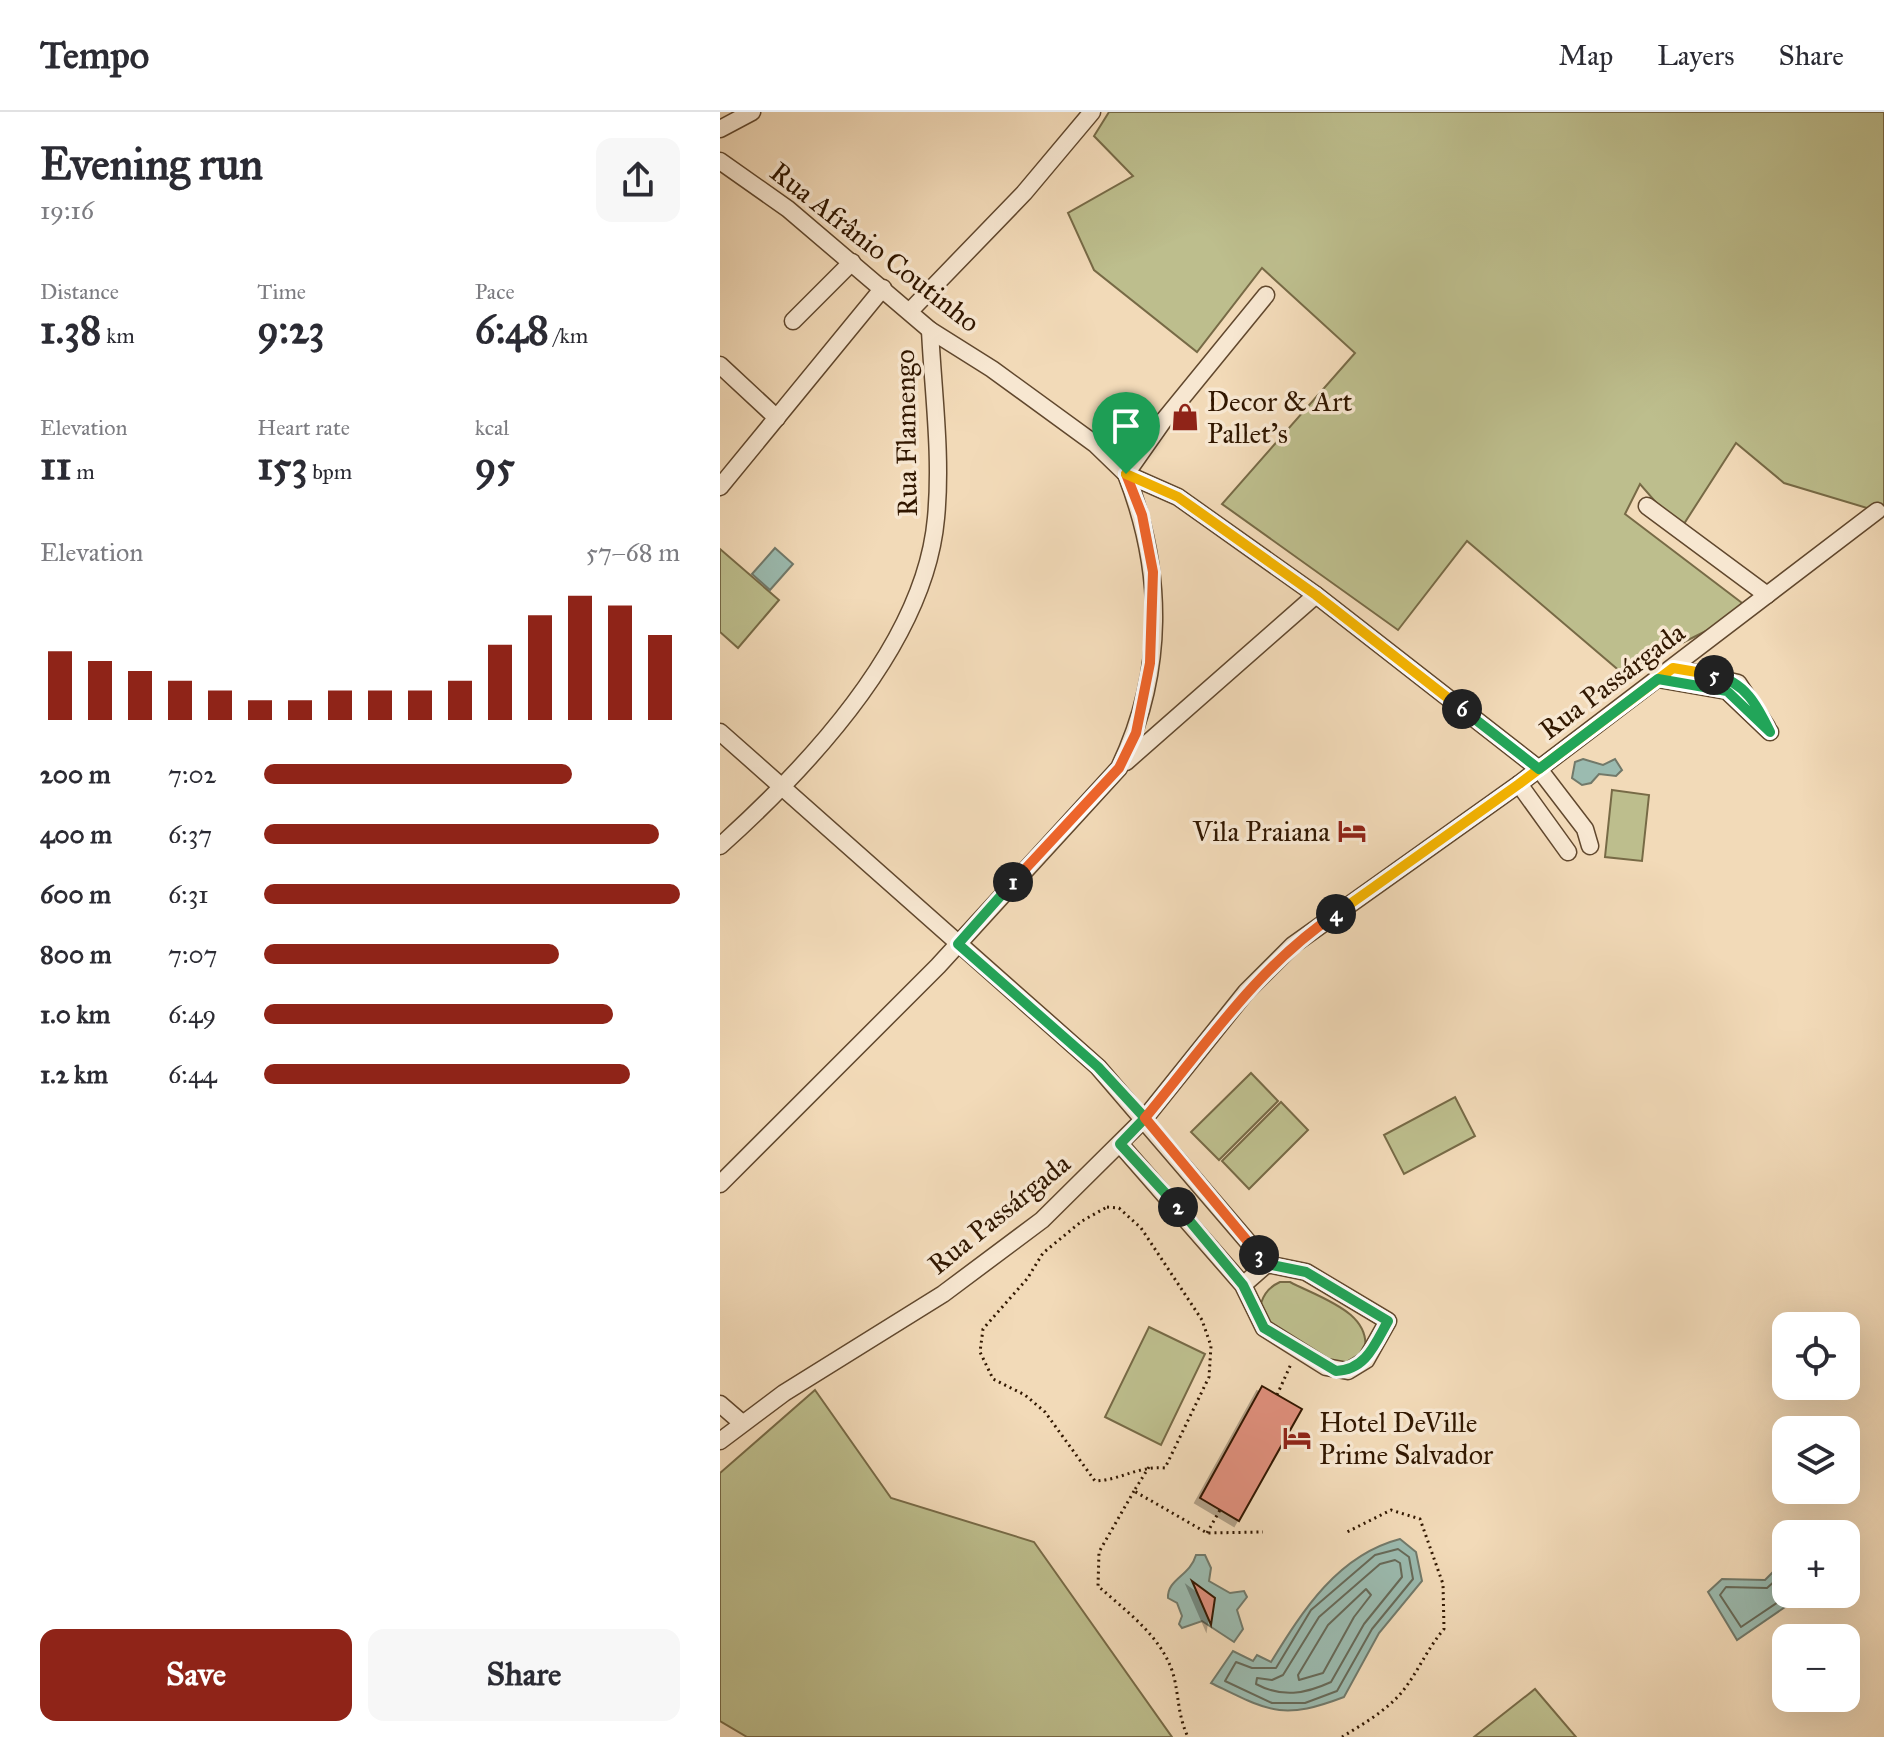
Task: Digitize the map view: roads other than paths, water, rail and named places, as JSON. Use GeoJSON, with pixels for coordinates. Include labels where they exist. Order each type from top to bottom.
{"type":"FeatureCollection","features":[{"type":"Feature","properties":{"kind":"street"},"geometry":{"type":"LineString","coordinates":[[720,129],[750,112]]}},
{"type":"Feature","properties":{"kind":"street"},"geometry":{"type":"LineString","coordinates":[[910,311],[1024,193],[1092,112]]}},
{"type":"Feature","properties":{"kind":"street","name":"Rua Afrânio Coutinho"},"geometry":{"type":"LineString","coordinates":[[720,161],[788,209],[930,330],[992,369],[1095,444],[1126,474],[1178,497],[1316,595],[1539,769],[1585,829],[1590,846]]}},
{"type":"Feature","properties":{"kind":"street"},"geometry":{"type":"LineString","coordinates":[[793,321],[852,262]]}},
{"type":"Feature","properties":{"kind":"street"},"geometry":{"type":"LineString","coordinates":[[720,487],[883,288]]}},
{"type":"Feature","properties":{"kind":"street"},"geometry":{"type":"LineString","coordinates":[[1119,768],[1136,733],[1142,707],[1150,663],[1154,602],[1149,543],[1126,474],[1164,420],[1266,295]]}},
{"type":"Feature","properties":{"kind":"street","name":"Rua Flamengo"},"geometry":{"type":"LineString","coordinates":[[720,846],[783,787],[854,704],[877,670],[918,590],[930,556],[938,489],[930,330]]}},
{"type":"Feature","properties":{"kind":"street"},"geometry":{"type":"LineString","coordinates":[[720,365],[777,418]]}},
{"type":"Feature","properties":{"kind":"street"},"geometry":{"type":"LineString","coordinates":[[1647,506],[1767,595]]}},
{"type":"Feature","properties":{"kind":"street","name":"Rua Passárgada"},"geometry":{"type":"LineString","coordinates":[[720,1441],[822,1368],[943,1294],[1017,1240],[1145,1118],[1246,992],[1279,957],[1519,784],[1877,511]]}},
{"type":"Feature","properties":{"kind":"street"},"geometry":{"type":"LineString","coordinates":[[720,1184],[958,944],[1119,768],[1316,595]]}},
{"type":"Feature","properties":{"kind":"street"},"geometry":{"type":"LineString","coordinates":[[1658,679],[1727,691],[1770,732],[1759,710],[1738,683],[1673,668]]}},
{"type":"Feature","properties":{"kind":"street"},"geometry":{"type":"LineString","coordinates":[[720,732],[1098,1067],[1145,1118],[1267,1264],[1306,1272],[1388,1321],[1366,1360],[1348,1371],[1326,1367],[1264,1328],[1243,1285],[1120,1144]]}},
{"type":"Feature","properties":{"kind":"street"},"geometry":{"type":"LineString","coordinates":[[1519,784],[1568,852]]}},
{"type":"Feature","properties":{"kind":"street"},"geometry":{"type":"LineString","coordinates":[[1243,1285],[1267,1264]]}},
{"type":"Feature","properties":{"kind":"street"},"geometry":{"type":"LineString","coordinates":[[720,1404],[742,1423]]}},
{"type":"Feature","properties":{"kind":"water"},"geometry":{"type":"Polygon","coordinates":[[[775,548],[793,564],[770,590],[752,574],[775,548]]]}},
{"type":"Feature","properties":{"kind":"water"},"geometry":{"type":"Polygon","coordinates":[[[1583,759],[1603,765],[1615,759],[1622,770],[1616,776],[1599,774],[1591,783],[1582,785],[1572,778],[1575,762],[1583,759]]]}},
{"type":"Feature","properties":{"kind":"water"},"geometry":{"type":"Polygon","coordinates":[[[1400,1539],[1416,1552],[1422,1581],[1379,1633],[1344,1697],[1305,1709],[1276,1710],[1211,1683],[1233,1651],[1253,1661],[1257,1655],[1271,1662],[1310,1604],[1340,1571],[1378,1547],[1400,1539]]]}},
{"type":"Feature","properties":{"kind":"water"},"geometry":{"type":"Polygon","coordinates":[[[1196,1555],[1205,1555],[1211,1568],[1209,1581],[1230,1593],[1244,1591],[1247,1597],[1237,1610],[1243,1629],[1234,1642],[1202,1621],[1182,1628],[1179,1624],[1182,1616],[1177,1603],[1168,1598],[1169,1592],[1196,1555]]]}},
{"type":"Feature","properties":{"kind":"water"},"geometry":{"type":"Polygon","coordinates":[[[1772,1573],[1772,1608],[1784,1608],[1737,1640],[1708,1592],[1722,1579],[1765,1580],[1772,1573]]]}},
{"type":"Feature","properties":{"kind":"place","name":"Decor & Art Pallet's"},"geometry":{"type":"Point","coordinates":[1185,417]}},
{"type":"Feature","properties":{"kind":"place","name":"Vila Praiana"},"geometry":{"type":"Point","coordinates":[1352,831]}},
{"type":"Feature","properties":{"kind":"place","name":"Hotel DeVille Prime Salvador"},"geometry":{"type":"Point","coordinates":[1297,1438]}}]}
